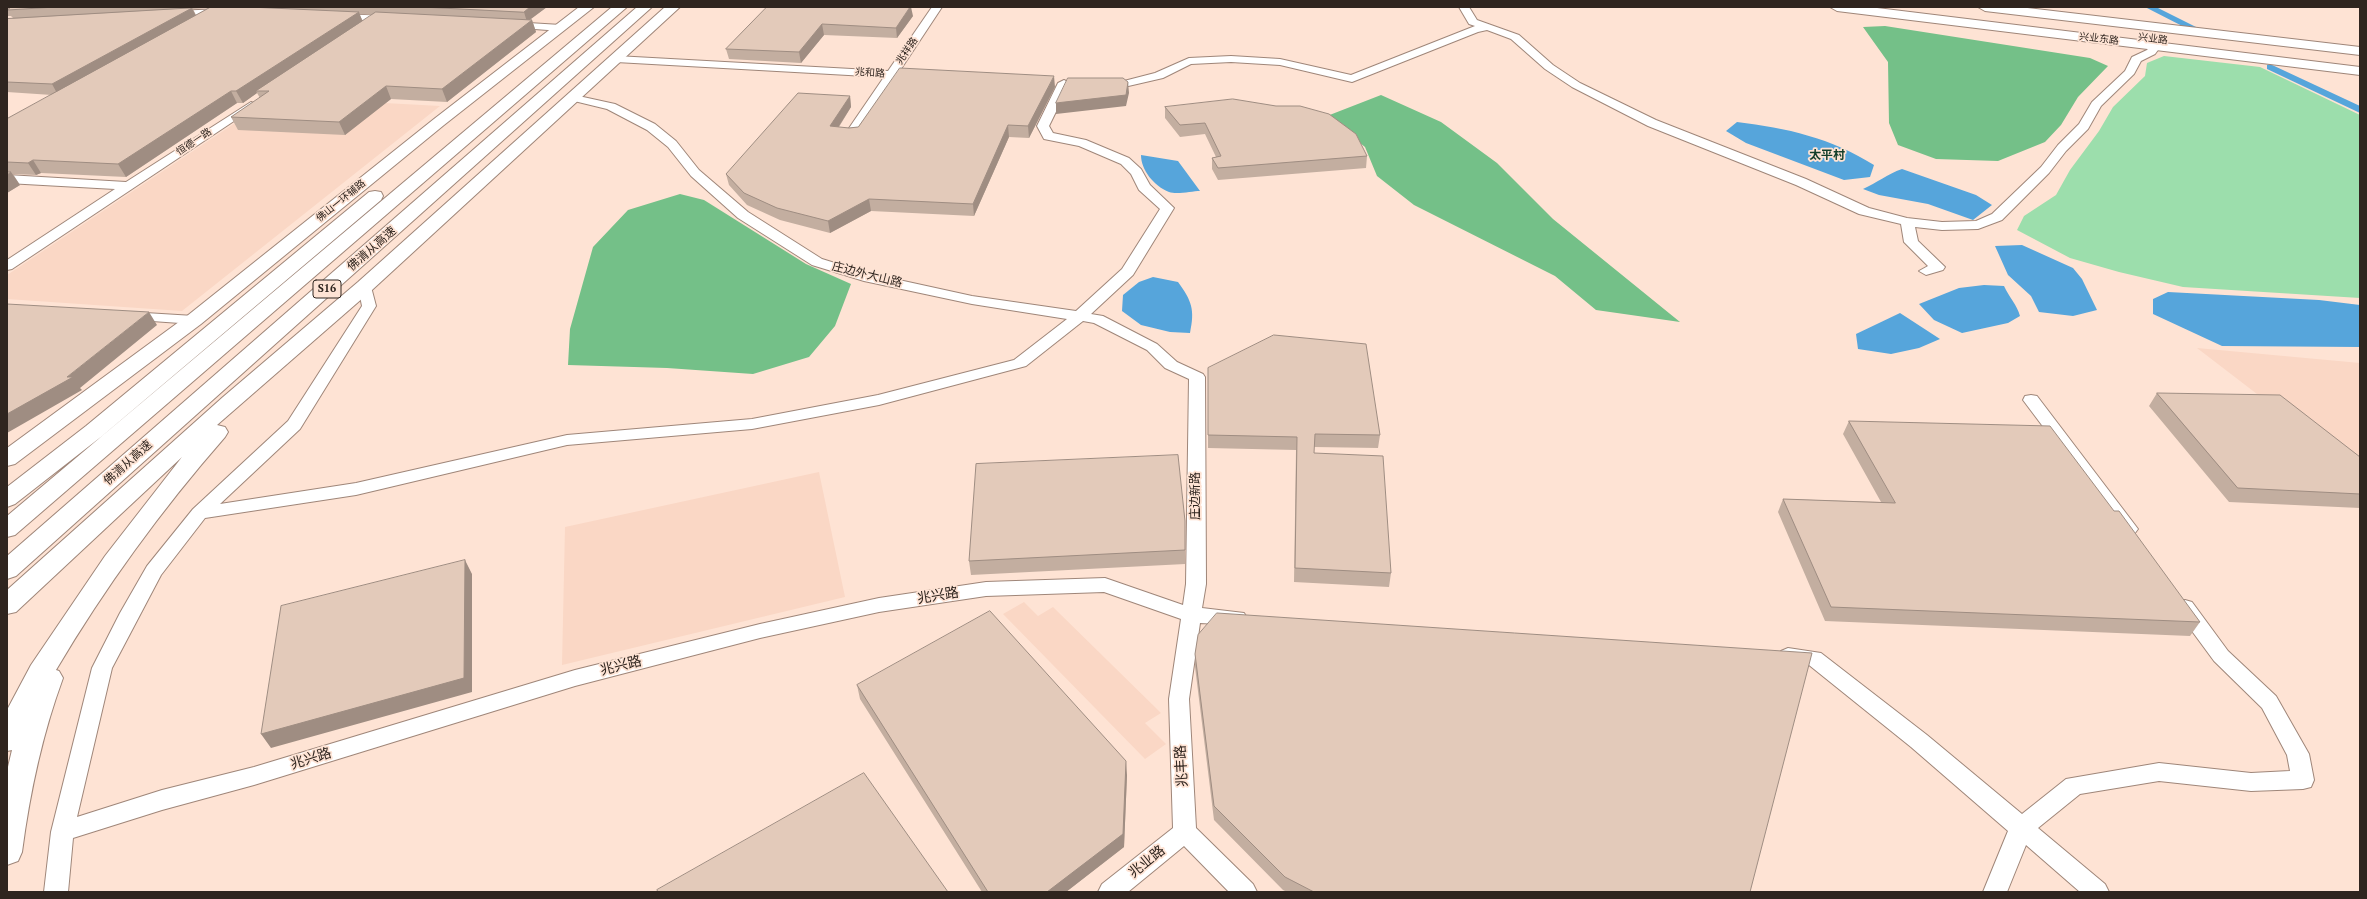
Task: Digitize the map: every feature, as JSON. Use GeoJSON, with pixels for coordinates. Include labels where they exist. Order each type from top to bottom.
{"type":"FeatureCollection","features":[{"type":"Feature","properties":{"kind":"main road","name":"佛山一环辅路"},"geometry":{"type":"LineString","coordinates":[[8,461],[194,320],[439,122],[532,52],[587,7]]}},
{"type":"Feature","properties":{"kind":"main road","name":"佛清从高速"},"geometry":{"type":"LineString","coordinates":[[7,529],[600,15],[620,7]]}},
{"type":"Feature","properties":{"kind":"main road","name":"佛清从高速"},"geometry":{"type":"LineString","coordinates":[[7,570],[646,7]]}},
{"type":"Feature","properties":{"kind":"main road"},"geometry":{"type":"LineString","coordinates":[[7,606],[230,402],[365,286],[641,38],[673,7]]}},
{"type":"Feature","properties":{"kind":"main road"},"geometry":{"type":"LineString","coordinates":[[641,38],[661,26],[686,7]]}},
{"type":"Feature","properties":{"kind":"main road","name":"兴业东路"},"geometry":{"type":"LineString","coordinates":[[1837,7],[2360,71]]}},
{"type":"Feature","properties":{"kind":"main road","name":"兴业路"},"geometry":{"type":"LineString","coordinates":[[1888,7],[2360,65]]}},
{"type":"Feature","properties":{"kind":"main road","name":"兴业东路"},"geometry":{"type":"LineString","coordinates":[[1945,7],[2360,56]]}},
{"type":"Feature","properties":{"kind":"main road"},"geometry":{"type":"LineString","coordinates":[[1984,7],[2360,51]]}},
{"type":"Feature","properties":{"kind":"main road"},"geometry":{"type":"LineString","coordinates":[[532,52],[600,15]]}},
{"type":"Feature","properties":{"kind":"main road"},"geometry":{"type":"LineString","coordinates":[[7,499],[94,431],[392,182],[600,15]]}},
{"type":"Feature","properties":{"kind":"main road"},"geometry":{"type":"LineString","coordinates":[[7,740],[35,680],[101,578],[174,482],[234,412],[308,336]]}},
{"type":"Feature","properties":{"kind":"main road"},"geometry":{"type":"LineString","coordinates":[[7,852],[23,766],[39,707],[83,606]]}},
{"type":"Feature","properties":{"kind":"street","name":"兆祥路"},"geometry":{"type":"LineString","coordinates":[[851,134],[937,7]]}},
{"type":"Feature","properties":{"kind":"street"},"geometry":{"type":"LineString","coordinates":[[1464,7],[1473,22],[1515,37],[1549,67],[1576,85],[1652,123],[1801,182],[1864,211],[1907,222],[1942,226],[1978,225],[1997,217],[2045,170],[2062,148],[2084,126],[2096,104],[2130,72],[2136,59],[2151,52],[2156,46]]}},
{"type":"Feature","properties":{"kind":"street"},"geometry":{"type":"LineString","coordinates":[[198,23],[218,12]]}},
{"type":"Feature","properties":{"kind":"street"},"geometry":{"type":"LineString","coordinates":[[164,15],[234,12]]}},
{"type":"Feature","properties":{"kind":"street"},"geometry":{"type":"LineString","coordinates":[[327,16],[404,20]]}},
{"type":"Feature","properties":{"kind":"street"},"geometry":{"type":"LineString","coordinates":[[361,32],[381,18]]}},
{"type":"Feature","properties":{"kind":"street"},"geometry":{"type":"LineString","coordinates":[[498,24],[561,28]]}},
{"type":"Feature","properties":{"kind":"street"},"geometry":{"type":"LineString","coordinates":[[1094,84],[1124,84],[1159,76],[1189,61],[1231,59],[1280,62],[1352,79],[1476,29],[1488,27]]}},
{"type":"Feature","properties":{"kind":"street","name":"兆和路"},"geometry":{"type":"LineString","coordinates":[[616,59],[930,77]]}},
{"type":"Feature","properties":{"kind":"street"},"geometry":{"type":"LineString","coordinates":[[199,513],[356,489],[567,440],[752,424],[879,400],[1020,363],[1080,316],[1128,272],[1168,208],[1144,187],[1137,172],[1124,161],[1082,143],[1058,140],[1048,136],[1043,126],[1071,83],[1048,82]]}},
{"type":"Feature","properties":{"kind":"street","name":"恒德一路"},"geometry":{"type":"LineString","coordinates":[[7,266],[261,98]]}},
{"type":"Feature","properties":{"kind":"street","name":"庄边外大山路"},"geometry":{"type":"LineString","coordinates":[[574,98],[611,106],[651,127],[672,144],[695,173],[742,215],[818,262],[864,277],[972,300],[1098,319],[1152,347],[1171,365],[1197,377]]}},
{"type":"Feature","properties":{"kind":"street"},"geometry":{"type":"LineString","coordinates":[[7,179],[128,186]]}},
{"type":"Feature","properties":{"kind":"street"},"geometry":{"type":"LineString","coordinates":[[1907,222],[1911,242],[1938,267],[1926,271]]}},
{"type":"Feature","properties":{"kind":"street"},"geometry":{"type":"LineString","coordinates":[[56,892],[62,832],[102,668],[154,571],[199,513],[294,424],[370,306],[365,286]]}},
{"type":"Feature","properties":{"kind":"street"},"geometry":{"type":"LineString","coordinates":[[115,316],[194,320]]}},
{"type":"Feature","properties":{"kind":"street","name":"庄边新路"},"geometry":{"type":"LineString","coordinates":[[1191,615],[1196,584],[1197,377]]}},
{"type":"Feature","properties":{"kind":"street"},"geometry":{"type":"LineString","coordinates":[[2031,400],[2138,542]]}},
{"type":"Feature","properties":{"kind":"street","name":"兆兴路"},"geometry":{"type":"LineString","coordinates":[[62,832],[162,800],[261,774],[575,678],[760,631],[879,606],[986,589],[1105,585],[1191,615],[1254,620]]}},
{"type":"Feature","properties":{"kind":"street"},"geometry":{"type":"LineString","coordinates":[[1995,892],[2022,828],[2074,786],[2159,772],[2251,782],[2303,780],[2298,754],[2269,702],[2221,656],[2175,593]]}},
{"type":"Feature","properties":{"kind":"street","name":"兆丰路"},"geometry":{"type":"LineString","coordinates":[[1185,832],[1179,699],[1191,615]]}},
{"type":"Feature","properties":{"kind":"street"},"geometry":{"type":"LineString","coordinates":[[1767,654],[1814,658],[1919,741],[2098,892]]}},
{"type":"Feature","properties":{"kind":"street"},"geometry":{"type":"LineString","coordinates":[[1185,832],[1245,892]]}},
{"type":"Feature","properties":{"kind":"street","name":"兆业路"},"geometry":{"type":"LineString","coordinates":[[1110,892],[1185,832]]}},
{"type":"Feature","properties":{"kind":"shaded area"},"geometry":{"type":"Polygon","coordinates":[[[274,97],[440,106],[182,311],[7,299],[7,275],[274,97]]]}},
{"type":"Feature","properties":{"kind":"shaded area"},"geometry":{"type":"Polygon","coordinates":[[[2197,348],[2360,363],[2360,473],[2197,348]]]}},
{"type":"Feature","properties":{"kind":"shaded area"},"geometry":{"type":"Polygon","coordinates":[[[819,472],[845,597],[562,665],[565,527],[819,472]]]}},
{"type":"Feature","properties":{"kind":"shaded area"},"geometry":{"type":"Polygon","coordinates":[[[1024,602],[1038,616],[1053,607],[1161,713],[1145,723],[1166,744],[1145,759],[1003,614],[1024,602]]]}},
{"type":"Feature","properties":{"kind":"green space"},"geometry":{"type":"Polygon","coordinates":[[[1885,26],[2090,58],[2108,66],[2078,97],[2061,125],[2045,142],[1998,161],[1936,159],[1898,145],[1889,123],[1888,62],[1863,27],[1885,26]]]}},
{"type":"Feature","properties":{"kind":"green space"},"geometry":{"type":"Polygon","coordinates":[[[2164,56],[2260,67],[2360,115],[2360,298],[2183,287],[2119,272],[2070,258],[2017,230],[2024,216],[2056,195],[2070,170],[2099,131],[2113,107],[2145,76],[2147,63],[2164,56]]]}},
{"type":"Feature","properties":{"kind":"green space"},"geometry":{"type":"Polygon","coordinates":[[[1381,95],[1441,122],[1497,163],[1553,219],[1680,322],[1596,310],[1555,276],[1414,205],[1377,176],[1365,147],[1327,116],[1381,95]]]}},
{"type":"Feature","properties":{"kind":"green space"},"geometry":{"type":"Polygon","coordinates":[[[680,194],[704,200],[806,264],[851,284],[835,326],[809,357],[753,374],[667,368],[568,365],[570,329],[593,247],[628,210],[680,194]]]}},
{"type":"Feature","properties":{"kind":"water"},"geometry":{"type":"Polygon","coordinates":[[[1737,122],[1773,127],[1825,141],[1874,165],[1870,177],[1844,180],[1746,143],[1726,131],[1737,122]]]}},
{"type":"Feature","properties":{"kind":"water"},"geometry":{"type":"Polygon","coordinates":[[[1141,155],[1178,161],[1200,191],[1176,193],[1169,192],[1158,186],[1146,172],[1141,155]]]}},
{"type":"Feature","properties":{"kind":"water"},"geometry":{"type":"Polygon","coordinates":[[[1902,169],[1976,195],[1992,205],[1973,220],[1928,204],[1879,195],[1863,189],[1902,169]]]}},
{"type":"Feature","properties":{"kind":"water"},"geometry":{"type":"Polygon","coordinates":[[[2022,245],[2073,268],[2082,279],[2097,310],[2073,316],[2039,312],[2031,296],[2008,275],[1995,246],[2022,245]]]}},
{"type":"Feature","properties":{"kind":"water"},"geometry":{"type":"Polygon","coordinates":[[[1153,277],[1178,282],[1183,289],[1189,300],[1192,312],[1190,333],[1170,332],[1141,325],[1122,311],[1123,295],[1139,282],[1153,277]]]}},
{"type":"Feature","properties":{"kind":"water"},"geometry":{"type":"Polygon","coordinates":[[[1984,285],[2004,286],[2020,316],[2008,323],[1962,333],[1934,320],[1919,304],[1959,288],[1984,285]]]}},
{"type":"Feature","properties":{"kind":"water"},"geometry":{"type":"Polygon","coordinates":[[[2168,292],[2319,300],[2360,305],[2360,347],[2222,346],[2153,314],[2153,299],[2168,292]]]}},
{"type":"Feature","properties":{"kind":"water"},"geometry":{"type":"Polygon","coordinates":[[[1900,313],[1940,339],[1919,348],[1891,354],[1858,349],[1856,334],[1900,313]]]}},
{"type":"Feature","properties":{"kind":"building"},"geometry":{"type":"Polygon","coordinates":[[[11,7],[55,7],[8,10],[11,7]]]}},
{"type":"Feature","properties":{"kind":"building"},"geometry":{"type":"Polygon","coordinates":[[[211,7],[249,7],[359,12],[236,91],[231,91],[118,164],[33,160],[28,163],[7,162],[7,119],[211,7]]]}},
{"type":"Feature","properties":{"kind":"building"},"geometry":{"type":"Polygon","coordinates":[[[422,7],[530,7],[524,12],[422,7]]]}},
{"type":"Feature","properties":{"kind":"building"},"geometry":{"type":"Polygon","coordinates":[[[767,7],[910,7],[896,28],[822,24],[799,52],[726,49],[767,7]]]}},
{"type":"Feature","properties":{"kind":"building"},"geometry":{"type":"Polygon","coordinates":[[[192,8],[52,84],[7,82],[7,19],[192,8]]]}},
{"type":"Feature","properties":{"kind":"building"},"geometry":{"type":"Polygon","coordinates":[[[376,12],[532,20],[442,89],[386,86],[339,122],[231,117],[269,91],[256,91],[376,12]]]}},
{"type":"Feature","properties":{"kind":"building"},"geometry":{"type":"Polygon","coordinates":[[[900,68],[1054,76],[1028,126],[1008,125],[973,204],[869,199],[828,221],[777,208],[744,193],[726,174],[798,93],[850,96],[830,126],[849,128],[858,127],[900,68]]]}},
{"type":"Feature","properties":{"kind":"building"},"geometry":{"type":"Polygon","coordinates":[[[1068,78],[1123,78],[1128,82],[1126,95],[1056,103],[1068,78]]]}},
{"type":"Feature","properties":{"kind":"building"},"geometry":{"type":"Polygon","coordinates":[[[1233,99],[1276,106],[1300,106],[1329,114],[1356,134],[1367,156],[1218,168],[1212,158],[1221,156],[1205,123],[1180,125],[1165,107],[1233,99]]]}},
{"type":"Feature","properties":{"kind":"building"},"geometry":{"type":"Polygon","coordinates":[[[7,304],[149,312],[67,377],[73,377],[7,414],[7,304]]]}},
{"type":"Feature","properties":{"kind":"building"},"geometry":{"type":"Polygon","coordinates":[[[1274,335],[1366,344],[1380,435],[1315,434],[1314,453],[1383,456],[1391,573],[1295,568],[1297,437],[1208,435],[1208,368],[1274,335]]]}},
{"type":"Feature","properties":{"kind":"building"},"geometry":{"type":"Polygon","coordinates":[[[2157,393],[2280,395],[2360,457],[2360,494],[2238,488],[2157,393]]]}},
{"type":"Feature","properties":{"kind":"building"},"geometry":{"type":"Polygon","coordinates":[[[1849,421],[2050,426],[2114,511],[2119,511],[2200,622],[1831,607],[1783,499],[1895,503],[1849,421]]]}},
{"type":"Feature","properties":{"kind":"building"},"geometry":{"type":"Polygon","coordinates":[[[1178,455],[1185,521],[1185,550],[969,561],[976,464],[1178,455]]]}},
{"type":"Feature","properties":{"kind":"building"},"geometry":{"type":"Polygon","coordinates":[[[465,560],[464,678],[261,734],[281,606],[465,560]]]}},
{"type":"Feature","properties":{"kind":"building"},"geometry":{"type":"Polygon","coordinates":[[[990,611],[1126,761],[1123,834],[1047,892],[988,892],[857,685],[990,611]]]}},
{"type":"Feature","properties":{"kind":"building"},"geometry":{"type":"Polygon","coordinates":[[[1217,613],[1812,653],[1750,892],[1314,892],[1285,877],[1214,806],[1195,654],[1198,635],[1217,613]]]}},
{"type":"Feature","properties":{"kind":"building"},"geometry":{"type":"Polygon","coordinates":[[[864,773],[948,892],[658,892],[657,890],[864,773]]]}},
{"type":"Feature","properties":{"kind":"waterway"},"geometry":{"type":"LineString","coordinates":[[2149,7],[2195,29]]}},
{"type":"Feature","properties":{"kind":"waterway"},"geometry":{"type":"LineString","coordinates":[[2270,67],[2360,110]]}},
{"type":"Feature","properties":{"kind":"district","name":"太平村"},"geometry":{"type":"Point","coordinates":[1827,156]}}]}
